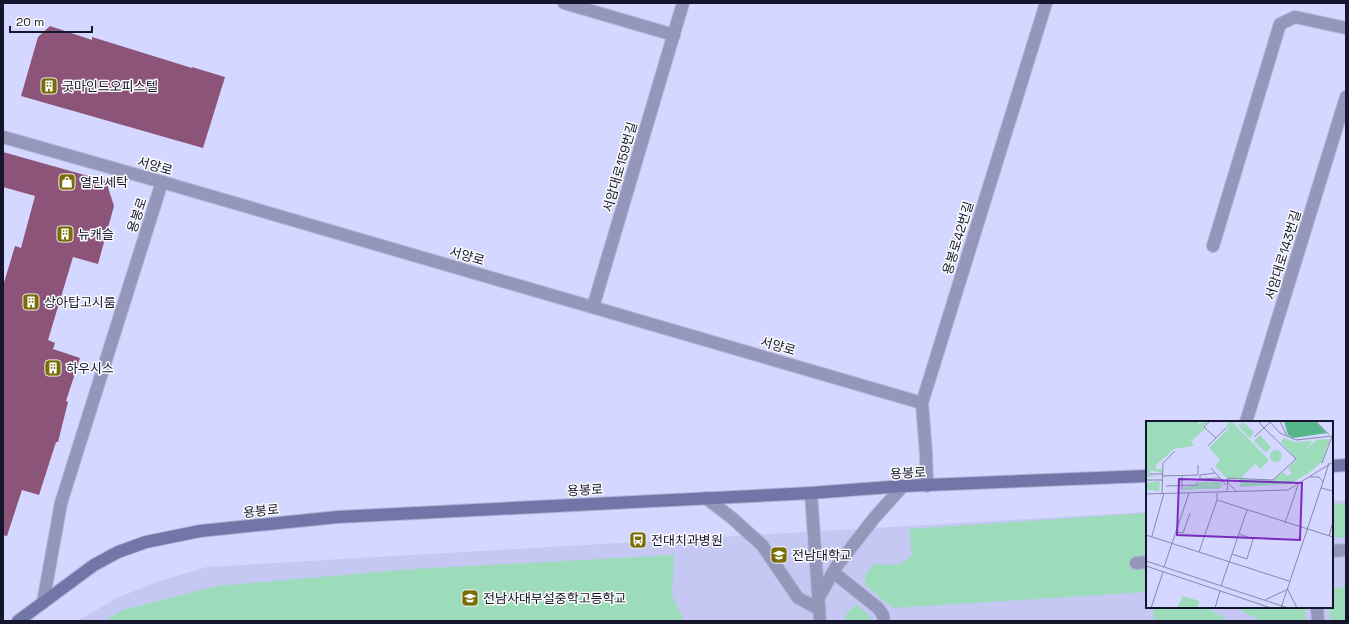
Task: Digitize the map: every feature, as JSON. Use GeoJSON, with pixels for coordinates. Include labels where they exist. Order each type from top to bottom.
{"type":"FeatureCollection","features":[{"type":"Feature","properties":{"kind":"main road"},"geometry":{"type":"LineString","coordinates":[[1333,466],[1346,465]]}},
{"type":"Feature","properties":{"kind":"main road","name":"용봉로"},"geometry":{"type":"LineString","coordinates":[[18,621],[94,565],[118,552],[146,542],[200,531],[338,517],[811,493],[903,486],[1146,476]]}},
{"type":"Feature","properties":{"kind":"street"},"geometry":{"type":"LineString","coordinates":[[564,3],[674,35]]}},
{"type":"Feature","properties":{"kind":"street","name":"서암대로159번길"},"geometry":{"type":"LineString","coordinates":[[594,307],[683,3]]}},
{"type":"Feature","properties":{"kind":"street","name":"용봉로42번길"},"geometry":{"type":"LineString","coordinates":[[927,486],[922,403],[1046,3]]}},
{"type":"Feature","properties":{"kind":"street"},"geometry":{"type":"LineString","coordinates":[[1213,246],[1280,24],[1295,17],[1346,28]]}},
{"type":"Feature","properties":{"kind":"street","name":"서암대로143번길"},"geometry":{"type":"LineString","coordinates":[[1246,421],[1346,97]]}},
{"type":"Feature","properties":{"kind":"street","name":"서양로"},"geometry":{"type":"LineString","coordinates":[[3,137],[922,403]]}},
{"type":"Feature","properties":{"kind":"street","name":"용봉로"},"geometry":{"type":"LineString","coordinates":[[43,603],[61,503],[162,182]]}},
{"type":"Feature","properties":{"kind":"street"},"geometry":{"type":"LineString","coordinates":[[819,610],[833,572],[875,517],[903,486]]}},
{"type":"Feature","properties":{"kind":"street"},"geometry":{"type":"LineString","coordinates":[[811,493],[819,610]]}},
{"type":"Feature","properties":{"kind":"street"},"geometry":{"type":"LineString","coordinates":[[706,498],[732,518],[762,545],[798,598],[819,610]]}},
{"type":"Feature","properties":{"kind":"street"},"geometry":{"type":"LineString","coordinates":[[1333,551],[1346,550]]}},
{"type":"Feature","properties":{"kind":"street"},"geometry":{"type":"LineString","coordinates":[[833,572],[878,608],[883,615],[884,621]]}},
{"type":"Feature","properties":{"kind":"street"},"geometry":{"type":"LineString","coordinates":[[1317,608],[1318,621]]}},
{"type":"Feature","properties":{"kind":"shaded area","name":"전남대학교"},"geometry":{"type":"Polygon","coordinates":[[[1346,500],[1346,621],[77,621],[117,598],[159,581],[207,567],[1146,512],[1146,608],[1333,608],[1333,501],[1346,500]]]}},
{"type":"Feature","properties":{"kind":"green space"},"geometry":{"type":"Polygon","coordinates":[[[1346,503],[1346,537],[1338,538],[1333,536],[1333,504],[1346,503]]]}},
{"type":"Feature","properties":{"kind":"green space"},"geometry":{"type":"Polygon","coordinates":[[[1146,513],[1146,592],[893,608],[864,584],[867,572],[874,564],[897,565],[912,556],[909,529],[1146,513]]]}},
{"type":"Feature","properties":{"kind":"green space","name":"전남사대부설중학고등학교"},"geometry":{"type":"Polygon","coordinates":[[[674,555],[672,595],[684,621],[104,621],[123,610],[216,586],[413,569],[674,555]]]}},
{"type":"Feature","properties":{"kind":"green space"},"geometry":{"type":"Polygon","coordinates":[[[1346,587],[1346,621],[1330,621],[1329,608],[1333,608],[1333,588],[1346,587]]]}},
{"type":"Feature","properties":{"kind":"green space"},"geometry":{"type":"Polygon","coordinates":[[[858,605],[871,618],[871,621],[845,621],[847,612],[858,605]]]}},
{"type":"Feature","properties":{"kind":"green space"},"geometry":{"type":"Polygon","coordinates":[[[1153,608],[1207,608],[1229,621],[1154,621],[1153,608]]]}},
{"type":"Feature","properties":{"kind":"green space"},"geometry":{"type":"Polygon","coordinates":[[[1237,608],[1305,608],[1306,621],[1261,621],[1237,608]]]}},
{"type":"Feature","properties":{"kind":"building","name":"굿마인드오피스텔"},"geometry":{"type":"Polygon","coordinates":[[[50,26],[92,40],[92,37],[225,77],[203,148],[21,96],[38,37],[50,26]]]}},
{"type":"Feature","properties":{"kind":"building"},"geometry":{"type":"Polygon","coordinates":[[[3,152],[106,181],[114,206],[98,264],[73,257],[48,340],[55,343],[53,349],[80,358],[66,401],[68,402],[58,442],[56,442],[39,495],[22,490],[7,536],[3,535],[3,286],[15,246],[21,248],[35,196],[3,187],[3,152]]]}},
{"type":"Feature","properties":{"kind":"place","name":"굿마인드오피스텔"},"geometry":{"type":"Point","coordinates":[49,86]}},
{"type":"Feature","properties":{"kind":"place","name":"열린세탁"},"geometry":{"type":"Point","coordinates":[67,182]}},
{"type":"Feature","properties":{"kind":"place","name":"뉴캐슬"},"geometry":{"type":"Point","coordinates":[65,234]}},
{"type":"Feature","properties":{"kind":"place","name":"상아탑고시룸"},"geometry":{"type":"Point","coordinates":[31,302]}},
{"type":"Feature","properties":{"kind":"place","name":"하우시스"},"geometry":{"type":"Point","coordinates":[53,368]}},
{"type":"Feature","properties":{"kind":"place","name":"전대치과병원"},"geometry":{"type":"Point","coordinates":[638,540]}},
{"type":"Feature","properties":{"kind":"place","name":"전남대학교"},"geometry":{"type":"Point","coordinates":[779,555]}},
{"type":"Feature","properties":{"kind":"place","name":"전남사대부설중학고등학교"},"geometry":{"type":"Point","coordinates":[470,598]}}]}
